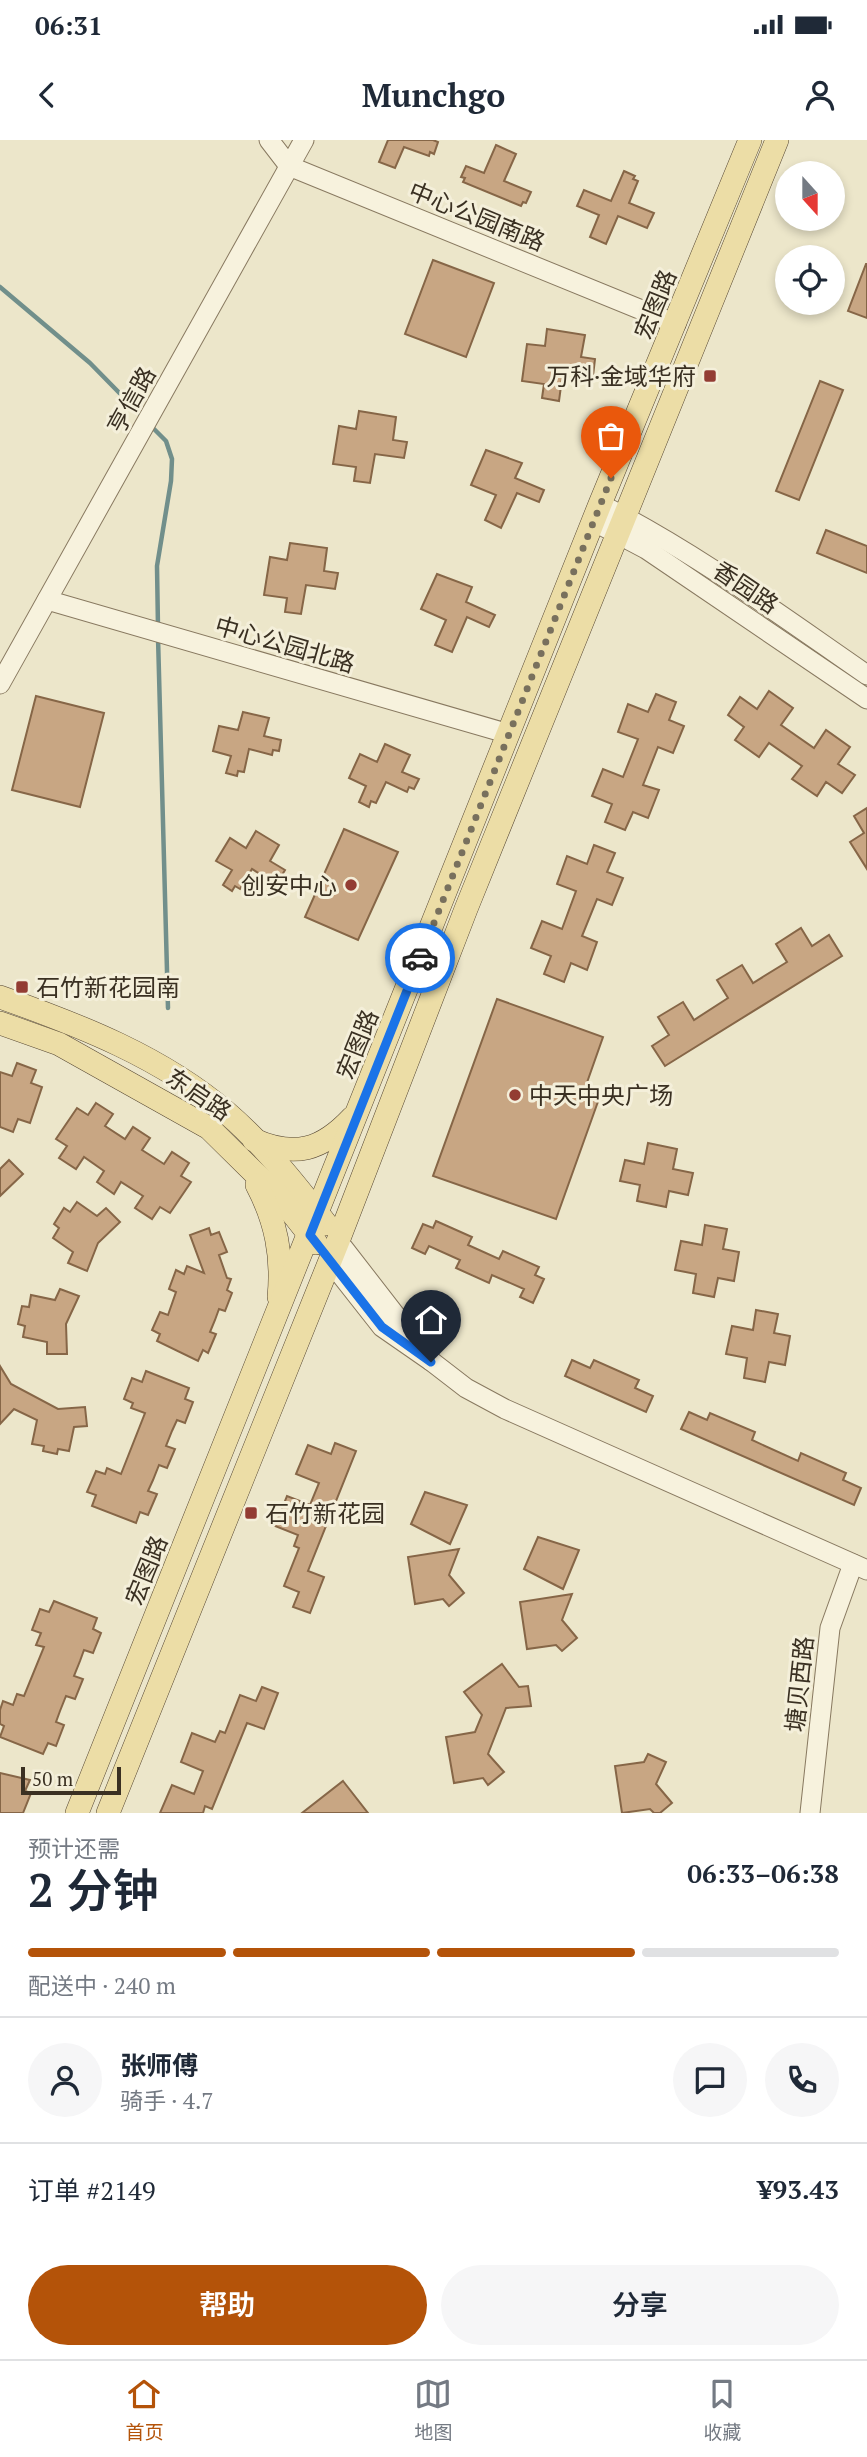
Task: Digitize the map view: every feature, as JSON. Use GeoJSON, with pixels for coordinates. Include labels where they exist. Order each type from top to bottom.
{"type":"FeatureCollection","features":[{"type":"Feature","properties":{"kind":"main road","name":"宏图路"},"geometry":{"type":"LineString","coordinates":[[77,1813],[597,512],[750,140]]}},
{"type":"Feature","properties":{"kind":"main road"},"geometry":{"type":"LineString","coordinates":[[108,1813],[334,1251],[466,909],[777,140]]}},
{"type":"Feature","properties":{"kind":"main road","name":"东启路"},"geometry":{"type":"LineString","coordinates":[[0,997],[64,1020],[145,1057],[226,1113],[295,1184],[314,1225]]}},
{"type":"Feature","properties":{"kind":"main road","name":"东启路"},"geometry":{"type":"LineString","coordinates":[[0,1023],[59,1044],[209,1128],[282,1200],[314,1225]]}},
{"type":"Feature","properties":{"kind":"main road"},"geometry":{"type":"LineString","coordinates":[[251,1139],[288,1150],[313,1147],[334,1137],[358,1111]]}},
{"type":"Feature","properties":{"kind":"main road"},"geometry":{"type":"LineString","coordinates":[[248,1166],[269,1207],[280,1246],[278,1315]]}},
{"type":"Feature","properties":{"kind":"main road"},"geometry":{"type":"LineString","coordinates":[[314,1225],[334,1251]]}},
{"type":"Feature","properties":{"kind":"street"},"geometry":{"type":"LineString","coordinates":[[269,140],[289,166]]}},
{"type":"Feature","properties":{"kind":"street","name":"亨信路"},"geometry":{"type":"LineString","coordinates":[[0,684],[304,140]]}},
{"type":"Feature","properties":{"kind":"street","name":"中心公园南路"},"geometry":{"type":"LineString","coordinates":[[289,166],[676,324]]}},
{"type":"Feature","properties":{"kind":"street","name":"香园路"},"geometry":{"type":"LineString","coordinates":[[597,512],[705,563],[867,675]]}},
{"type":"Feature","properties":{"kind":"street","name":"香园路"},"geometry":{"type":"LineString","coordinates":[[621,525],[646,549],[867,699]]}},
{"type":"Feature","properties":{"kind":"street","name":"中心公园北路"},"geometry":{"type":"LineString","coordinates":[[47,600],[509,734]]}},
{"type":"Feature","properties":{"kind":"street"},"geometry":{"type":"LineString","coordinates":[[334,1251],[431,1362],[466,1388],[505,1409],[860,1567]]}},
{"type":"Feature","properties":{"kind":"street","name":"塘贝西路"},"geometry":{"type":"LineString","coordinates":[[810,1813],[830,1628],[860,1567]]}},
{"type":"Feature","properties":{"kind":"building"},"geometry":{"type":"Polygon","coordinates":[[[388,140],[438,142],[434,154],[430,152],[429,156],[404,147],[395,168],[379,162],[388,140]]]}},
{"type":"Feature","properties":{"kind":"building"},"geometry":{"type":"Polygon","coordinates":[[[496,145],[516,154],[504,181],[531,192],[526,203],[523,202],[521,206],[463,182],[465,178],[461,177],[466,166],[484,173],[496,145]]]}},
{"type":"Feature","properties":{"kind":"building"},"geometry":{"type":"Polygon","coordinates":[[[624,171],[635,176],[633,179],[638,181],[629,203],[654,213],[647,228],[618,216],[606,244],[590,237],[599,215],[577,206],[584,190],[611,201],[624,171]]]}},
{"type":"Feature","properties":{"kind":"building"},"geometry":{"type":"Polygon","coordinates":[[[433,260],[494,283],[466,357],[405,334],[433,260]]]}},
{"type":"Feature","properties":{"kind":"building"},"geometry":{"type":"Polygon","coordinates":[[[867,264],[867,318],[848,311],[867,264]]]}},
{"type":"Feature","properties":{"kind":"building"},"geometry":{"type":"Polygon","coordinates":[[[547,329],[585,335],[581,357],[595,359],[593,376],[563,371],[559,401],[542,398],[544,384],[522,381],[527,344],[545,346],[547,329]]]}},
{"type":"Feature","properties":{"kind":"building"},"geometry":{"type":"Polygon","coordinates":[[[820,381],[843,390],[799,500],[776,491],[820,381]]]}},
{"type":"Feature","properties":{"kind":"building"},"geometry":{"type":"Polygon","coordinates":[[[359,411],[396,417],[393,440],[407,442],[404,458],[375,454],[370,483],[354,481],[356,467],[333,464],[339,426],[356,429],[359,411]]]}},
{"type":"Feature","properties":{"kind":"building"},"geometry":{"type":"Polygon","coordinates":[[[486,450],[522,463],[515,478],[544,490],[539,502],[517,493],[501,528],[485,520],[496,495],[471,485],[486,450]]]}},
{"type":"Feature","properties":{"kind":"building"},"geometry":{"type":"Polygon","coordinates":[[[826,530],[867,546],[867,573],[817,553],[826,530]]]}},
{"type":"Feature","properties":{"kind":"building"},"geometry":{"type":"Polygon","coordinates":[[[290,543],[327,548],[324,571],[338,573],[335,589],[306,585],[301,614],[285,612],[287,598],[264,595],[270,557],[287,560],[290,543]]]}},
{"type":"Feature","properties":{"kind":"building"},"geometry":{"type":"Polygon","coordinates":[[[437,574],[472,587],[466,602],[495,615],[489,627],[467,617],[452,652],[435,645],[446,620],[421,609],[437,574]]]}},
{"type":"Feature","properties":{"kind":"building"},"geometry":{"type":"Polygon","coordinates":[[[769,691],[793,708],[781,725],[814,748],[826,730],[850,747],[838,764],[855,775],[842,793],[826,782],[817,796],[792,779],[802,766],[769,743],[759,757],[735,740],[744,727],[728,715],[740,697],[757,709],[769,691]]]}},
{"type":"Feature","properties":{"kind":"building"},"geometry":{"type":"Polygon","coordinates":[[[656,694],[676,702],[669,720],[684,726],[673,753],[658,747],[643,785],[659,790],[648,818],[633,812],[625,830],[605,822],[612,804],[592,796],[603,769],[623,777],[638,739],[618,732],[628,704],[648,712],[656,694]]]}},
{"type":"Feature","properties":{"kind":"building"},"geometry":{"type":"Polygon","coordinates":[[[36,696],[104,713],[80,807],[12,790],[36,696]]]}},
{"type":"Feature","properties":{"kind":"building"},"geometry":{"type":"Polygon","coordinates":[[[243,712],[269,718],[264,736],[281,740],[279,751],[273,750],[272,755],[249,749],[244,772],[238,771],[237,776],[226,773],[231,756],[213,751],[219,726],[238,730],[243,712]]]}},
{"type":"Feature","properties":{"kind":"building"},"geometry":{"type":"Polygon","coordinates":[[[385,744],[410,755],[402,772],[419,779],[414,789],[409,787],[407,792],[386,782],[376,803],[371,801],[369,807],[359,802],[366,786],[349,778],[360,754],[377,762],[385,744]]]}},
{"type":"Feature","properties":{"kind":"building"},"geometry":{"type":"Polygon","coordinates":[[[867,808],[867,869],[850,842],[864,833],[854,816],[867,808]]]}},
{"type":"Feature","properties":{"kind":"building","name":"创安中心"},"geometry":{"type":"Polygon","coordinates":[[[344,829],[398,852],[358,940],[305,917],[344,829]]]}},
{"type":"Feature","properties":{"kind":"building"},"geometry":{"type":"Polygon","coordinates":[[[256,831],[279,845],[270,861],[285,870],[279,880],[274,877],[271,881],[252,869],[240,889],[235,886],[232,891],[223,885],[232,870],[216,861],[230,838],[246,848],[256,831]]]}},
{"type":"Feature","properties":{"kind":"building"},"geometry":{"type":"Polygon","coordinates":[[[594,845],[615,853],[607,872],[623,878],[612,905],[597,899],[582,936],[597,942],[587,970],[571,963],[564,982],[544,974],[551,956],[531,948],[542,921],[562,929],[576,891],[557,884],[567,856],[587,864],[594,845]]]}},
{"type":"Feature","properties":{"kind":"building"},"geometry":{"type":"Polygon","coordinates":[[[801,928],[812,946],[829,935],[842,956],[665,1066],[652,1046],[669,1035],[658,1017],[683,1002],[694,1020],[728,998],[717,980],[742,965],[753,983],[787,962],[776,944],[801,928]]]}},
{"type":"Feature","properties":{"kind":"building"},"geometry":{"type":"Polygon","coordinates":[[[497,999],[603,1037],[584,1091],[600,1096],[556,1219],[433,1176],[497,999]]]}},
{"type":"Feature","properties":{"kind":"building"},"geometry":{"type":"Polygon","coordinates":[[[17,1063],[36,1070],[31,1083],[42,1087],[30,1123],[18,1119],[13,1132],[0,1127],[0,1072],[12,1076],[17,1063]]]}},
{"type":"Feature","properties":{"kind":"building"},"geometry":{"type":"Polygon","coordinates":[[[96,1103],[113,1114],[105,1126],[125,1139],[133,1127],[150,1138],[142,1150],[164,1164],[172,1152],[189,1163],[181,1176],[191,1182],[170,1213],[160,1207],[152,1219],[135,1208],[143,1196],[121,1182],[114,1194],[97,1182],[104,1171],[84,1157],[76,1169],[59,1158],[67,1146],[56,1139],[77,1108],[88,1115],[96,1103]]]}},
{"type":"Feature","properties":{"kind":"building"},"geometry":{"type":"Polygon","coordinates":[[[648,1143],[677,1149],[673,1169],[693,1173],[688,1195],[669,1191],[666,1207],[637,1201],[640,1185],[620,1181],[625,1160],[644,1164],[648,1143]]]}},
{"type":"Feature","properties":{"kind":"building"},"geometry":{"type":"Polygon","coordinates":[[[9,1160],[23,1174],[0,1196],[0,1169],[9,1160]]]}},
{"type":"Feature","properties":{"kind":"building"},"geometry":{"type":"Polygon","coordinates":[[[77,1202],[97,1216],[106,1208],[120,1222],[98,1243],[87,1271],[68,1263],[73,1252],[53,1238],[59,1228],[54,1224],[64,1208],[70,1212],[77,1202]]]}},
{"type":"Feature","properties":{"kind":"building"},"geometry":{"type":"Polygon","coordinates":[[[436,1221],[472,1237],[468,1245],[499,1259],[503,1251],[539,1267],[535,1275],[544,1279],[533,1303],[520,1297],[524,1289],[492,1275],[489,1283],[456,1268],[460,1260],[429,1246],[425,1254],[412,1248],[423,1224],[433,1228],[436,1221]]]}},
{"type":"Feature","properties":{"kind":"building"},"geometry":{"type":"Polygon","coordinates":[[[705,1225],[727,1229],[723,1249],[739,1252],[734,1281],[718,1278],[714,1297],[693,1293],[696,1274],[675,1270],[681,1241],[702,1245],[705,1225]]]}},
{"type":"Feature","properties":{"kind":"building"},"geometry":{"type":"Polygon","coordinates":[[[209,1228],[211,1235],[219,1232],[227,1252],[219,1255],[227,1278],[231,1279],[227,1290],[232,1293],[225,1311],[219,1309],[210,1332],[216,1334],[208,1353],[203,1350],[198,1361],[157,1341],[160,1334],[152,1330],[160,1312],[168,1315],[176,1292],[169,1289],[176,1270],[184,1274],[187,1266],[204,1273],[190,1235],[209,1228]]]}},
{"type":"Feature","properties":{"kind":"building"},"geometry":{"type":"Polygon","coordinates":[[[60,1289],[79,1296],[66,1324],[67,1354],[47,1354],[47,1342],[23,1337],[25,1326],[18,1324],[22,1306],[29,1307],[31,1295],[55,1300],[60,1289]]]}},
{"type":"Feature","properties":{"kind":"building"},"geometry":{"type":"Polygon","coordinates":[[[756,1310],[778,1314],[774,1333],[790,1336],[785,1365],[769,1362],[765,1382],[744,1378],[747,1358],[726,1354],[732,1326],[753,1330],[756,1310]]]}},
{"type":"Feature","properties":{"kind":"building"},"geometry":{"type":"Polygon","coordinates":[[[572,1360],[590,1368],[594,1360],[639,1380],[635,1388],[653,1396],[646,1412],[565,1376],[572,1360]]]}},
{"type":"Feature","properties":{"kind":"building"},"geometry":{"type":"Polygon","coordinates":[[[0,1366],[11,1384],[58,1409],[85,1407],[87,1426],[74,1427],[69,1451],[58,1449],[57,1454],[43,1451],[44,1446],[32,1444],[37,1420],[14,1409],[0,1424],[0,1366]]]}},
{"type":"Feature","properties":{"kind":"building"},"geometry":{"type":"Polygon","coordinates":[[[146,1371],[189,1388],[185,1399],[193,1402],[185,1423],[177,1420],[166,1446],[175,1449],[167,1468],[159,1465],[148,1491],[157,1494],[148,1515],[140,1512],[136,1523],[92,1506],[96,1495],[87,1492],[96,1471],[105,1474],[107,1468],[121,1474],[145,1413],[131,1408],[133,1403],[124,1399],[132,1378],[142,1382],[146,1371]]]}},
{"type":"Feature","properties":{"kind":"building"},"geometry":{"type":"Polygon","coordinates":[[[689,1412],[707,1420],[710,1413],[755,1432],[752,1440],[798,1461],[801,1453],[846,1473],[843,1480],[861,1488],[854,1505],[681,1429],[689,1412]]]}},
{"type":"Feature","properties":{"kind":"building"},"geometry":{"type":"Polygon","coordinates":[[[335,1443],[356,1451],[308,1571],[324,1577],[310,1613],[293,1607],[299,1592],[284,1586],[299,1548],[294,1546],[298,1535],[275,1526],[287,1496],[310,1505],[319,1483],[296,1474],[308,1445],[331,1454],[335,1443]]]}},
{"type":"Feature","properties":{"kind":"building"},"geometry":{"type":"Polygon","coordinates":[[[425,1492],[467,1505],[450,1544],[411,1524],[425,1492]]]}},
{"type":"Feature","properties":{"kind":"building"},"geometry":{"type":"Polygon","coordinates":[[[538,1537],[579,1550],[563,1589],[524,1569],[538,1537]]]}},
{"type":"Feature","properties":{"kind":"building"},"geometry":{"type":"Polygon","coordinates":[[[459,1549],[449,1575],[464,1593],[449,1606],[443,1599],[415,1604],[408,1557],[459,1549]]]}},
{"type":"Feature","properties":{"kind":"building"},"geometry":{"type":"Polygon","coordinates":[[[572,1594],[562,1620],[577,1638],[562,1651],[556,1645],[527,1649],[520,1602],[572,1594]]]}},
{"type":"Feature","properties":{"kind":"building"},"geometry":{"type":"Polygon","coordinates":[[[54,1601],[97,1618],[93,1629],[101,1633],[93,1653],[84,1650],[74,1676],[83,1679],[75,1699],[66,1696],[56,1722],[64,1725],[56,1746],[48,1743],[43,1754],[0,1737],[4,1726],[0,1724],[0,1710],[3,1701],[13,1705],[17,1694],[24,1696],[44,1647],[36,1645],[41,1633],[32,1630],[40,1609],[49,1612],[54,1601]]]}},
{"type":"Feature","properties":{"kind":"building"},"geometry":{"type":"Polygon","coordinates":[[[502,1664],[519,1687],[528,1686],[531,1706],[506,1708],[488,1754],[504,1772],[488,1785],[483,1778],[454,1783],[446,1737],[475,1732],[482,1715],[464,1692],[502,1664]]]}},
{"type":"Feature","properties":{"kind":"building"},"geometry":{"type":"Polygon","coordinates":[[[262,1687],[278,1693],[264,1729],[247,1723],[212,1809],[205,1806],[203,1813],[160,1813],[172,1785],[194,1794],[203,1771],[181,1762],[192,1733],[215,1742],[220,1731],[225,1733],[240,1695],[256,1701],[262,1687]]]}},
{"type":"Feature","properties":{"kind":"building"},"geometry":{"type":"Polygon","coordinates":[[[648,1754],[666,1762],[656,1784],[672,1803],[660,1813],[654,1813],[650,1809],[622,1813],[615,1766],[644,1762],[648,1754]]]}},
{"type":"Feature","properties":{"kind":"building"},"geometry":{"type":"Polygon","coordinates":[[[0,1773],[30,1780],[25,1791],[31,1793],[23,1813],[0,1813],[0,1773]]]}},
{"type":"Feature","properties":{"kind":"building"},"geometry":{"type":"Polygon","coordinates":[[[343,1781],[368,1813],[302,1813],[343,1781]]]}},
{"type":"Feature","properties":{"kind":"waterway"},"geometry":{"type":"LineString","coordinates":[[0,287],[90,363],[142,416]]}},
{"type":"Feature","properties":{"kind":"waterway"},"geometry":{"type":"LineString","coordinates":[[150,425],[166,441],[172,459],[157,566],[158,628]]}},
{"type":"Feature","properties":{"kind":"waterway"},"geometry":{"type":"LineString","coordinates":[[158,637],[168,1008]]}},
{"type":"Feature","properties":{"kind":"way so far"},"geometry":{"type":"LineString","coordinates":[[420,958],[611,478]]}},
{"type":"Feature","properties":{"kind":"place","name":"万科·金域华府"},"geometry":{"type":"Point","coordinates":[710,376]}},
{"type":"Feature","properties":{"kind":"place","name":"创安中心"},"geometry":{"type":"Point","coordinates":[351,885]}},
{"type":"Feature","properties":{"kind":"place","name":"石竹新花园南"},"geometry":{"type":"Point","coordinates":[22,987]}},
{"type":"Feature","properties":{"kind":"place","name":"中天中央广场"},"geometry":{"type":"Point","coordinates":[515,1095]}},
{"type":"Feature","properties":{"kind":"place","name":"石竹新花园"},"geometry":{"type":"Point","coordinates":[251,1513]}},
{"type":"Feature","properties":{"kind":"route"},"geometry":{"type":"LineString","coordinates":[[420,958],[310,1235],[382,1327],[431,1362]]}}]}
